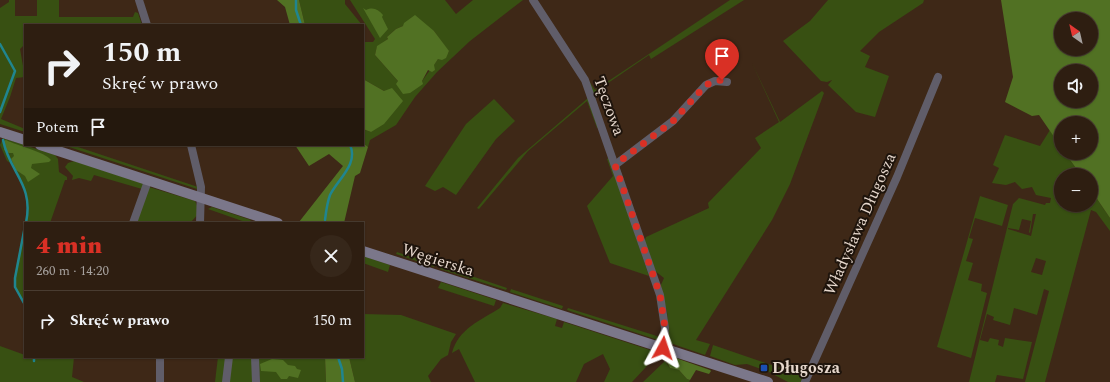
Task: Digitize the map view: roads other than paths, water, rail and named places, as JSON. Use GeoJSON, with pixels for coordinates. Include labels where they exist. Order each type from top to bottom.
{"type":"FeatureCollection","features":[{"type":"Feature","properties":{"kind":"main road"},"geometry":{"type":"LineString","coordinates":[[0,132],[24,140]]}},
{"type":"Feature","properties":{"kind":"main road"},"geometry":{"type":"LineString","coordinates":[[43,146],[275,222]]}},
{"type":"Feature","properties":{"kind":"main road","name":"Węgierska"},"geometry":{"type":"LineString","coordinates":[[364,251],[768,382]]}},
{"type":"Feature","properties":{"kind":"street"},"geometry":{"type":"LineString","coordinates":[[139,0],[147,24]]}},
{"type":"Feature","properties":{"kind":"street","name":"Tęczowa"},"geometry":{"type":"LineString","coordinates":[[533,0],[586,80],[660,295],[665,328],[663,348]]}},
{"type":"Feature","properties":{"kind":"street","name":"Władysława Długosza"},"geometry":{"type":"LineString","coordinates":[[805,382],[897,176],[938,77]]}},
{"type":"Feature","properties":{"kind":"street"},"geometry":{"type":"LineString","coordinates":[[615,165],[673,121],[706,85],[715,81],[727,82]]}},
{"type":"Feature","properties":{"kind":"street"},"geometry":{"type":"LineString","coordinates":[[192,146],[201,187],[199,220]]}},
{"type":"Feature","properties":{"kind":"street"},"geometry":{"type":"LineString","coordinates":[[133,222],[148,181]]}},
{"type":"Feature","properties":{"kind":"street"},"geometry":{"type":"LineString","coordinates":[[160,358],[160,382]]}},
{"type":"Feature","properties":{"kind":"street"},"geometry":{"type":"LineString","coordinates":[[226,382],[229,358]]}},
{"type":"Feature","properties":{"kind":"street"},"geometry":{"type":"LineString","coordinates":[[255,358],[256,382]]}},
{"type":"Feature","properties":{"kind":"waterway"},"geometry":{"type":"LineString","coordinates":[[296,0],[296,10],[301,24]]}},
{"type":"Feature","properties":{"kind":"waterway"},"geometry":{"type":"LineString","coordinates":[[0,44],[15,71],[0,112]]}},
{"type":"Feature","properties":{"kind":"waterway"},"geometry":{"type":"LineString","coordinates":[[3,140],[6,152],[27,198],[28,210],[26,222]]}},
{"type":"Feature","properties":{"kind":"waterway"},"geometry":{"type":"LineString","coordinates":[[325,220],[330,195],[346,172],[352,159],[350,146]]}},
{"type":"Feature","properties":{"kind":"waterway"},"geometry":{"type":"LineString","coordinates":[[24,231],[15,278],[15,287],[24,303]]}},
{"type":"Feature","properties":{"kind":"waterway"},"geometry":{"type":"LineString","coordinates":[[338,358],[342,369],[343,382]]}},
{"type":"Feature","properties":{"kind":"place","name":"Długosza"},"geometry":{"type":"Point","coordinates":[764,368]}}]}
